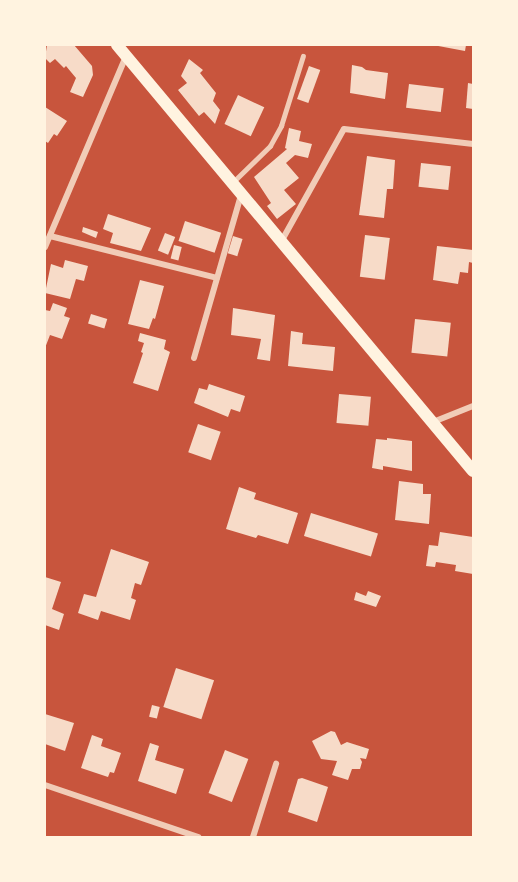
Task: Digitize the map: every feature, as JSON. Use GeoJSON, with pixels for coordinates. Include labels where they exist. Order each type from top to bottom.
{"type":"FeatureCollection","features":[{"type":"Feature","properties":{"kind":"main road"},"geometry":{"type":"LineString","coordinates":[[117,45],[473,471]]}},
{"type":"Feature","properties":{"kind":"street"},"geometry":{"type":"LineString","coordinates":[[45,247],[126,56]]}},
{"type":"Feature","properties":{"kind":"street"},"geometry":{"type":"LineString","coordinates":[[282,242],[344,129],[473,144]]}},
{"type":"Feature","properties":{"kind":"street"},"geometry":{"type":"LineString","coordinates":[[194,358],[242,194]]}},
{"type":"Feature","properties":{"kind":"street"},"geometry":{"type":"LineString","coordinates":[[50,236],[217,278]]}},
{"type":"Feature","properties":{"kind":"street"},"geometry":{"type":"LineString","coordinates":[[432,422],[473,406]]}},
{"type":"Feature","properties":{"kind":"street"},"geometry":{"type":"LineString","coordinates":[[253,837],[276,764]]}},
{"type":"Feature","properties":{"kind":"street"},"geometry":{"type":"LineString","coordinates":[[45,785],[198,837]]}},
{"type":"Feature","properties":{"kind":"lane"},"geometry":{"type":"LineString","coordinates":[[232,183],[270,146],[281,126],[303,56]]}},
{"type":"Feature","properties":{"kind":"building"},"geometry":{"type":"Polygon","coordinates":[[[47,45],[74,45],[92,66],[93,75],[83,97],[70,92],[76,78],[66,66],[64,68],[55,59],[50,63],[45,58],[47,45]]]}},
{"type":"Feature","properties":{"kind":"building"},"geometry":{"type":"Polygon","coordinates":[[[433,45],[466,45],[465,51],[433,45]]]}},
{"type":"Feature","properties":{"kind":"building"},"geometry":{"type":"Polygon","coordinates":[[[189,59],[203,70],[200,73],[216,93],[213,101],[220,110],[215,124],[204,112],[199,116],[178,90],[187,83],[181,76],[189,59]]]}},
{"type":"Feature","properties":{"kind":"building"},"geometry":{"type":"Polygon","coordinates":[[[352,65],[366,70],[388,73],[385,99],[350,93],[352,65]]]}},
{"type":"Feature","properties":{"kind":"building"},"geometry":{"type":"Polygon","coordinates":[[[309,66],[320,70],[308,103],[297,99],[309,66]]]}},
{"type":"Feature","properties":{"kind":"building"},"geometry":{"type":"Polygon","coordinates":[[[468,83],[473,84],[473,109],[466,108],[468,83]]]}},
{"type":"Feature","properties":{"kind":"building"},"geometry":{"type":"Polygon","coordinates":[[[409,84],[444,88],[441,112],[406,108],[409,84]]]}},
{"type":"Feature","properties":{"kind":"building"},"geometry":{"type":"Polygon","coordinates":[[[238,95],[264,107],[251,136],[224,124],[238,95]]]}},
{"type":"Feature","properties":{"kind":"building"},"geometry":{"type":"Polygon","coordinates":[[[45,107],[67,121],[57,136],[54,134],[48,143],[45,141],[45,107]]]}},
{"type":"Feature","properties":{"kind":"building"},"geometry":{"type":"Polygon","coordinates":[[[289,128],[301,131],[299,141],[312,144],[308,158],[295,155],[286,163],[299,178],[284,190],[296,204],[277,219],[267,206],[271,203],[254,177],[287,149],[285,148],[289,128]]]}},
{"type":"Feature","properties":{"kind":"building"},"geometry":{"type":"Polygon","coordinates":[[[367,156],[395,160],[393,189],[387,189],[384,218],[359,215],[367,156]]]}},
{"type":"Feature","properties":{"kind":"building"},"geometry":{"type":"Polygon","coordinates":[[[421,163],[451,166],[448,190],[418,187],[421,163]]]}},
{"type":"Feature","properties":{"kind":"building"},"geometry":{"type":"Polygon","coordinates":[[[108,214],[151,228],[141,251],[110,243],[113,233],[103,229],[108,214]]]}},
{"type":"Feature","properties":{"kind":"building"},"geometry":{"type":"Polygon","coordinates":[[[185,221],[221,233],[215,253],[179,241],[185,221]]]}},
{"type":"Feature","properties":{"kind":"building"},"geometry":{"type":"Polygon","coordinates":[[[83,227],[98,232],[96,238],[82,232],[83,227]]]}},
{"type":"Feature","properties":{"kind":"building"},"geometry":{"type":"Polygon","coordinates":[[[165,233],[175,237],[168,255],[158,251],[165,233]]]}},
{"type":"Feature","properties":{"kind":"building"},"geometry":{"type":"Polygon","coordinates":[[[365,235],[390,238],[385,280],[360,277],[365,235]]]}},
{"type":"Feature","properties":{"kind":"building"},"geometry":{"type":"Polygon","coordinates":[[[233,236],[243,239],[237,256],[228,253],[233,236]]]}},
{"type":"Feature","properties":{"kind":"building"},"geometry":{"type":"Polygon","coordinates":[[[174,245],[182,247],[178,261],[171,259],[174,245]]]}},
{"type":"Feature","properties":{"kind":"building"},"geometry":{"type":"Polygon","coordinates":[[[437,246],[473,250],[473,263],[469,262],[468,273],[460,272],[458,284],[433,280],[437,246]]]}},
{"type":"Feature","properties":{"kind":"building"},"geometry":{"type":"Polygon","coordinates":[[[65,260],[88,266],[84,281],[76,279],[70,299],[45,293],[51,264],[63,268],[65,260]]]}},
{"type":"Feature","properties":{"kind":"building"},"geometry":{"type":"Polygon","coordinates":[[[140,280],[164,286],[155,319],[153,318],[149,329],[128,324],[140,280]]]}},
{"type":"Feature","properties":{"kind":"building"},"geometry":{"type":"Polygon","coordinates":[[[53,303],[67,308],[64,316],[70,318],[62,339],[50,335],[45,348],[45,310],[50,311],[53,303]]]}},
{"type":"Feature","properties":{"kind":"building"},"geometry":{"type":"Polygon","coordinates":[[[233,308],[275,315],[270,361],[257,359],[261,339],[231,335],[233,308]]]}},
{"type":"Feature","properties":{"kind":"building"},"geometry":{"type":"Polygon","coordinates":[[[91,314],[107,319],[104,329],[88,324],[91,314]]]}},
{"type":"Feature","properties":{"kind":"building"},"geometry":{"type":"Polygon","coordinates":[[[415,319],[451,323],[447,357],[411,353],[415,319]]]}},
{"type":"Feature","properties":{"kind":"building"},"geometry":{"type":"Polygon","coordinates":[[[291,331],[303,333],[302,344],[335,347],[333,371],[288,366],[291,331]]]}},
{"type":"Feature","properties":{"kind":"building"},"geometry":{"type":"Polygon","coordinates":[[[140,333],[166,340],[164,349],[170,352],[158,391],[133,383],[143,353],[141,352],[144,343],[138,341],[140,333]]]}},
{"type":"Feature","properties":{"kind":"building"},"geometry":{"type":"Polygon","coordinates":[[[209,384],[245,396],[240,412],[231,409],[228,417],[194,403],[199,388],[207,390],[209,384]]]}},
{"type":"Feature","properties":{"kind":"building"},"geometry":{"type":"Polygon","coordinates":[[[339,394],[371,397],[368,426],[336,423],[339,394]]]}},
{"type":"Feature","properties":{"kind":"building"},"geometry":{"type":"Polygon","coordinates":[[[198,424],[221,432],[211,460],[188,452],[198,424]]]}},
{"type":"Feature","properties":{"kind":"building"},"geometry":{"type":"Polygon","coordinates":[[[387,438],[412,441],[412,471],[383,466],[383,470],[372,468],[376,439],[387,440],[387,438]]]}},
{"type":"Feature","properties":{"kind":"building"},"geometry":{"type":"Polygon","coordinates":[[[399,481],[423,484],[423,494],[431,494],[429,524],[395,520],[399,481]]]}},
{"type":"Feature","properties":{"kind":"building"},"geometry":{"type":"Polygon","coordinates":[[[239,487],[256,493],[254,499],[298,513],[288,544],[226,529],[239,487]]]}},
{"type":"Feature","properties":{"kind":"building"},"geometry":{"type":"Polygon","coordinates":[[[311,513],[378,533],[371,556],[304,536],[311,513]]]}},
{"type":"Feature","properties":{"kind":"building"},"geometry":{"type":"Polygon","coordinates":[[[440,532],[473,537],[473,574],[455,571],[456,565],[436,562],[435,567],[426,566],[429,545],[438,546],[440,532]]]}},
{"type":"Feature","properties":{"kind":"building"},"geometry":{"type":"Polygon","coordinates":[[[111,549],[149,562],[141,585],[135,583],[131,598],[136,600],[130,620],[101,611],[98,620],[78,613],[84,594],[96,597],[111,549]]]}},
{"type":"Feature","properties":{"kind":"building"},"geometry":{"type":"Polygon","coordinates":[[[45,577],[61,582],[52,609],[64,614],[59,630],[45,625],[45,577]]]}},
{"type":"Feature","properties":{"kind":"building"},"geometry":{"type":"Polygon","coordinates":[[[368,591],[381,596],[376,607],[354,600],[356,592],[366,596],[368,591]]]}},
{"type":"Feature","properties":{"kind":"building"},"geometry":{"type":"Polygon","coordinates":[[[176,668],[214,680],[201,719],[163,707],[176,668]]]}},
{"type":"Feature","properties":{"kind":"building"},"geometry":{"type":"Polygon","coordinates":[[[152,705],[160,707],[157,719],[149,717],[152,705]]]}},
{"type":"Feature","properties":{"kind":"building"},"geometry":{"type":"Polygon","coordinates":[[[45,714],[74,723],[65,751],[45,744],[45,714]]]}},
{"type":"Feature","properties":{"kind":"building"},"geometry":{"type":"Polygon","coordinates":[[[331,731],[335,732],[341,745],[347,742],[369,749],[366,759],[360,758],[362,762],[360,769],[352,769],[348,780],[332,775],[337,761],[321,759],[312,741],[331,731]]]}},
{"type":"Feature","properties":{"kind":"building"},"geometry":{"type":"Polygon","coordinates":[[[92,735],[103,739],[101,746],[121,753],[114,773],[110,772],[108,777],[81,768],[92,735]]]}},
{"type":"Feature","properties":{"kind":"building"},"geometry":{"type":"Polygon","coordinates":[[[150,743],[159,746],[155,760],[184,769],[176,794],[138,781],[150,743]]]}},
{"type":"Feature","properties":{"kind":"building"},"geometry":{"type":"Polygon","coordinates":[[[225,750],[248,759],[232,802],[209,793],[225,750]]]}},
{"type":"Feature","properties":{"kind":"building"},"geometry":{"type":"Polygon","coordinates":[[[302,778],[328,787],[317,822],[288,812],[298,779],[302,778]]]}}]}
